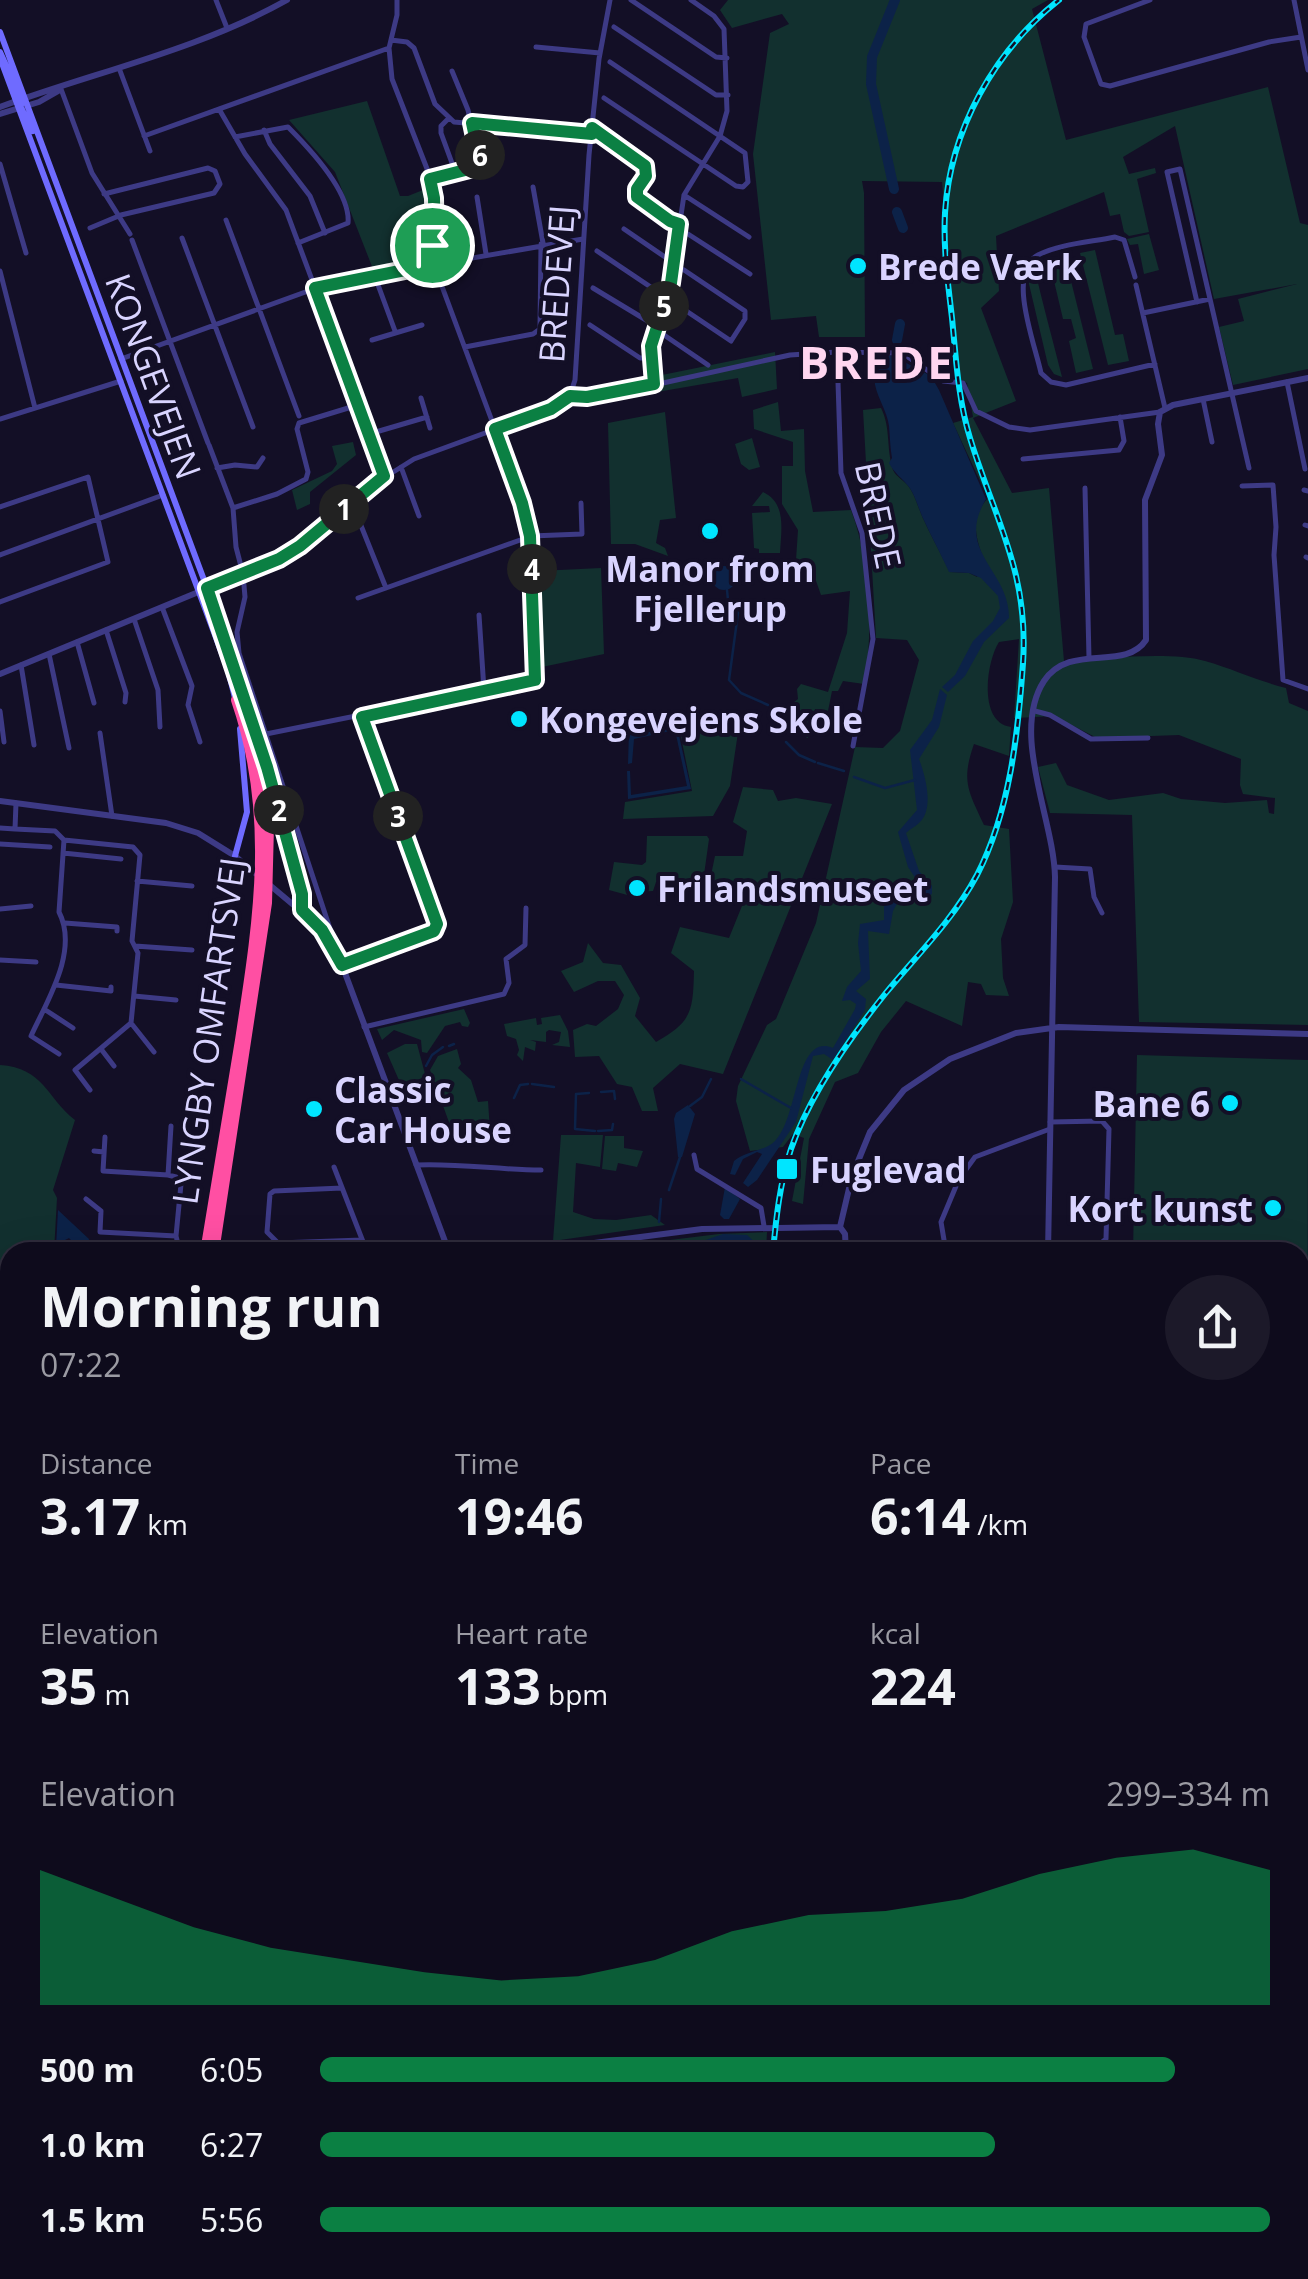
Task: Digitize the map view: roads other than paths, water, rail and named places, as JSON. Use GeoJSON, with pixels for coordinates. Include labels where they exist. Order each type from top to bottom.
{"type":"FeatureCollection","features":[{"type":"Feature","properties":{"kind":"highway","name":"LYNGBY OMFARTSVEJ"},"geometry":{"type":"LineString","coordinates":[[215,1242],[264,899],[265,865],[253,760],[236,700]]}},
{"type":"Feature","properties":{"kind":"highway"},"geometry":{"type":"LineString","coordinates":[[262,736],[268,826],[265,865]]}},
{"type":"Feature","properties":{"kind":"highway","name":"LYNGBY OMFARTSVEJ"},"geometry":{"type":"LineString","coordinates":[[207,1242],[264,899]]}},
{"type":"Feature","properties":{"kind":"main road","name":"KONGEVEJEN"},"geometry":{"type":"LineString","coordinates":[[0,32],[236,700],[246,812],[235,856]]}},
{"type":"Feature","properties":{"kind":"main road","name":"KONGEVEJEN"},"geometry":{"type":"LineString","coordinates":[[0,55],[47,158],[262,736]]}},
{"type":"Feature","properties":{"kind":"main road"},"geometry":{"type":"LineString","coordinates":[[262,736],[302,894],[302,910]]}},
{"type":"Feature","properties":{"kind":"street"},"geometry":{"type":"LineString","coordinates":[[216,0],[226,28]]}},
{"type":"Feature","properties":{"kind":"street"},"geometry":{"type":"LineString","coordinates":[[0,114],[226,28],[287,0]]}},
{"type":"Feature","properties":{"kind":"street"},"geometry":{"type":"LineString","coordinates":[[397,0],[398,15],[389,48],[392,79],[430,179],[435,264],[492,421]]}},
{"type":"Feature","properties":{"kind":"street","name":"BREDEVEJ"},"geometry":{"type":"LineString","coordinates":[[207,588],[300,546],[401,466],[551,409],[570,396],[575,380],[592,131],[610,0]]}},
{"type":"Feature","properties":{"kind":"street"},"geometry":{"type":"LineString","coordinates":[[631,0],[716,57],[727,58]]}},
{"type":"Feature","properties":{"kind":"street"},"geometry":{"type":"LineString","coordinates":[[654,384],[650,358],[667,298],[684,196],[720,136],[728,95],[727,38],[721,23],[691,0]]}},
{"type":"Feature","properties":{"kind":"street"},"geometry":{"type":"LineString","coordinates":[[1150,0],[1086,24],[1084,37],[1101,84],[1110,86],[1268,42],[1301,37]]}},
{"type":"Feature","properties":{"kind":"street"},"geometry":{"type":"LineString","coordinates":[[1294,0],[1308,70]]}},
{"type":"Feature","properties":{"kind":"street"},"geometry":{"type":"LineString","coordinates":[[614,27],[716,95],[728,95]]}},
{"type":"Feature","properties":{"kind":"street"},"geometry":{"type":"LineString","coordinates":[[391,40],[407,42],[414,48],[430,95],[448,119],[592,131],[645,166],[646,176],[637,189],[637,197],[679,224]]}},
{"type":"Feature","properties":{"kind":"street"},"geometry":{"type":"LineString","coordinates":[[536,46],[600,52]]}},
{"type":"Feature","properties":{"kind":"street"},"geometry":{"type":"LineString","coordinates":[[144,136],[389,48]]}},
{"type":"Feature","properties":{"kind":"street"},"geometry":{"type":"LineString","coordinates":[[604,98],[736,186],[743,187],[748,182],[744,153],[610,62]]}},
{"type":"Feature","properties":{"kind":"street"},"geometry":{"type":"LineString","coordinates":[[119,68],[150,150]]}},
{"type":"Feature","properties":{"kind":"street"},"geometry":{"type":"LineString","coordinates":[[430,179],[481,166],[472,123],[452,71]]}},
{"type":"Feature","properties":{"kind":"street","name":"KONGEVEJEN"},"geometry":{"type":"LineString","coordinates":[[61,89],[92,173],[131,237],[233,508],[245,598],[237,644],[262,736],[444,1242]]}},
{"type":"Feature","properties":{"kind":"street"},"geometry":{"type":"LineString","coordinates":[[0,107],[22,103]]}},
{"type":"Feature","properties":{"kind":"street"},"geometry":{"type":"LineString","coordinates":[[219,109],[277,194],[384,476]]}},
{"type":"Feature","properties":{"kind":"street"},"geometry":{"type":"LineString","coordinates":[[448,119],[440,133],[456,174]]}},
{"type":"Feature","properties":{"kind":"street"},"geometry":{"type":"LineString","coordinates":[[235,137],[284,126],[331,175],[350,219],[345,226],[298,243]]}},
{"type":"Feature","properties":{"kind":"street"},"geometry":{"type":"LineString","coordinates":[[264,130],[270,144],[310,196],[325,233]]}},
{"type":"Feature","properties":{"kind":"street"},"geometry":{"type":"LineString","coordinates":[[0,164],[26,252]]}},
{"type":"Feature","properties":{"kind":"street"},"geometry":{"type":"LineString","coordinates":[[90,228],[121,216],[214,193],[220,184],[215,171],[208,168],[104,194]]}},
{"type":"Feature","properties":{"kind":"street"},"geometry":{"type":"LineString","coordinates":[[1197,302],[1167,172],[1180,169],[1249,468]]}},
{"type":"Feature","properties":{"kind":"street"},"geometry":{"type":"LineString","coordinates":[[464,347],[533,334],[540,329],[542,244],[533,187]]}},
{"type":"Feature","properties":{"kind":"street"},"geometry":{"type":"LineString","coordinates":[[684,196],[749,237]]}},
{"type":"Feature","properties":{"kind":"street"},"geometry":{"type":"LineString","coordinates":[[476,197],[486,254]]}},
{"type":"Feature","properties":{"kind":"street"},"geometry":{"type":"LineString","coordinates":[[226,220],[299,416]]}},
{"type":"Feature","properties":{"kind":"street"},"geometry":{"type":"LineString","coordinates":[[624,229],[665,257],[674,258]]}},
{"type":"Feature","properties":{"kind":"street"},"geometry":{"type":"LineString","coordinates":[[678,233],[688,234],[750,274]]}},
{"type":"Feature","properties":{"kind":"street"},"geometry":{"type":"LineString","coordinates":[[1048,1242],[1055,866],[1049,826],[1033,770],[1035,711],[1038,692],[1051,673],[1068,662],[1129,654],[1146,640],[1144,500],[1162,454],[1158,424],[1163,410],[1155,364],[1136,281],[1124,240],[1114,237],[1040,254],[1026,266],[1021,285],[1041,372],[1051,382],[1066,385],[1155,364]]}},
{"type":"Feature","properties":{"kind":"street"},"geometry":{"type":"LineString","coordinates":[[182,238],[253,427]]}},
{"type":"Feature","properties":{"kind":"street"},"geometry":{"type":"LineString","coordinates":[[121,360],[315,288],[374,274],[583,239]]}},
{"type":"Feature","properties":{"kind":"street"},"geometry":{"type":"LineString","coordinates":[[597,251],[731,341],[746,315],[686,272],[673,268]]}},
{"type":"Feature","properties":{"kind":"street"},"geometry":{"type":"LineString","coordinates":[[0,271],[35,408]]}},
{"type":"Feature","properties":{"kind":"street"},"geometry":{"type":"LineString","coordinates":[[374,274],[395,332]]}},
{"type":"Feature","properties":{"kind":"street"},"geometry":{"type":"LineString","coordinates":[[594,288],[708,365]]}},
{"type":"Feature","properties":{"kind":"street"},"geometry":{"type":"LineString","coordinates":[[1143,313],[1210,299]]}},
{"type":"Feature","properties":{"kind":"street"},"geometry":{"type":"LineString","coordinates":[[372,340],[422,325]]}},
{"type":"Feature","properties":{"kind":"street"},"geometry":{"type":"LineString","coordinates":[[590,325],[640,358],[650,358]]}},
{"type":"Feature","properties":{"kind":"street","name":"BREDE"},"geometry":{"type":"LineString","coordinates":[[837,352],[842,474],[862,533],[873,640],[853,746]]}},
{"type":"Feature","properties":{"kind":"street"},"geometry":{"type":"LineString","coordinates":[[570,396],[587,397],[790,355],[902,354],[943,382],[963,383],[976,411],[1019,430],[1163,410],[1308,378]]}},
{"type":"Feature","properties":{"kind":"street"},"geometry":{"type":"LineString","coordinates":[[0,419],[121,382]]}},
{"type":"Feature","properties":{"kind":"street"},"geometry":{"type":"LineString","coordinates":[[1288,382],[1305,469]]}},
{"type":"Feature","properties":{"kind":"street"},"geometry":{"type":"LineString","coordinates":[[421,398],[430,428]]}},
{"type":"Feature","properties":{"kind":"street"},"geometry":{"type":"LineString","coordinates":[[1203,399],[1212,442]]}},
{"type":"Feature","properties":{"kind":"street"},"geometry":{"type":"LineString","coordinates":[[233,508],[277,494],[306,479],[308,472],[297,430],[300,423],[358,406]]}},
{"type":"Feature","properties":{"kind":"street"},"geometry":{"type":"LineString","coordinates":[[370,434],[426,417]]}},
{"type":"Feature","properties":{"kind":"street"},"geometry":{"type":"LineString","coordinates":[[1022,459],[1119,450],[1124,442],[1120,417]]}},
{"type":"Feature","properties":{"kind":"street"},"geometry":{"type":"LineString","coordinates":[[262,736],[535,680],[522,503],[495,429]]}},
{"type":"Feature","properties":{"kind":"street"},"geometry":{"type":"LineString","coordinates":[[218,468],[235,464],[257,467],[263,458]]}},
{"type":"Feature","properties":{"kind":"street"},"geometry":{"type":"LineString","coordinates":[[401,466],[419,516]]}},
{"type":"Feature","properties":{"kind":"street"},"geometry":{"type":"LineString","coordinates":[[0,507],[88,477],[108,562],[0,602]]}},
{"type":"Feature","properties":{"kind":"street"},"geometry":{"type":"LineString","coordinates":[[1242,486],[1273,485],[1283,680],[1308,689]]}},
{"type":"Feature","properties":{"kind":"street"},"geometry":{"type":"LineString","coordinates":[[1086,488],[1089,658]]}},
{"type":"Feature","properties":{"kind":"street"},"geometry":{"type":"LineString","coordinates":[[0,555],[163,494]]}},
{"type":"Feature","properties":{"kind":"street"},"geometry":{"type":"LineString","coordinates":[[352,502],[386,588]]}},
{"type":"Feature","properties":{"kind":"street"},"geometry":{"type":"LineString","coordinates":[[358,598],[527,538],[582,534],[581,503]]}},
{"type":"Feature","properties":{"kind":"street"},"geometry":{"type":"LineString","coordinates":[[0,673],[196,593]]}},
{"type":"Feature","properties":{"kind":"street"},"geometry":{"type":"LineString","coordinates":[[162,607],[192,686],[188,706],[200,742]]}},
{"type":"Feature","properties":{"kind":"street"},"geometry":{"type":"LineString","coordinates":[[478,614],[484,690]]}},
{"type":"Feature","properties":{"kind":"street"},"geometry":{"type":"LineString","coordinates":[[134,618],[158,690],[160,727]]}},
{"type":"Feature","properties":{"kind":"street"},"geometry":{"type":"LineString","coordinates":[[106,630],[126,702]]}},
{"type":"Feature","properties":{"kind":"street"},"geometry":{"type":"LineString","coordinates":[[77,642],[94,703]]}},
{"type":"Feature","properties":{"kind":"street"},"geometry":{"type":"LineString","coordinates":[[49,654],[69,748]]}},
{"type":"Feature","properties":{"kind":"street"},"geometry":{"type":"LineString","coordinates":[[21,665],[34,745]]}},
{"type":"Feature","properties":{"kind":"street"},"geometry":{"type":"LineString","coordinates":[[0,711],[4,742]]}},
{"type":"Feature","properties":{"kind":"street"},"geometry":{"type":"LineString","coordinates":[[1035,711],[1091,738],[1148,738]]}},
{"type":"Feature","properties":{"kind":"street"},"geometry":{"type":"LineString","coordinates":[[342,965],[434,931],[437,924],[362,717]]}},
{"type":"Feature","properties":{"kind":"street"},"geometry":{"type":"LineString","coordinates":[[100,733],[112,816]]}},
{"type":"Feature","properties":{"kind":"street","name":"KONGEVEJEN"},"geometry":{"type":"LineString","coordinates":[[0,801],[181,827],[210,839],[302,910],[322,930],[342,965]]}},
{"type":"Feature","properties":{"kind":"street"},"geometry":{"type":"LineString","coordinates":[[15,828],[16,803]]}},
{"type":"Feature","properties":{"kind":"street"},"geometry":{"type":"LineString","coordinates":[[0,828],[55,831],[64,840],[133,847],[140,856],[132,941],[138,953],[132,1023],[154,1052]]}},
{"type":"Feature","properties":{"kind":"street"},"geometry":{"type":"LineString","coordinates":[[59,1054],[31,1036],[61,977],[64,922],[59,912],[64,840]]}},
{"type":"Feature","properties":{"kind":"street"},"geometry":{"type":"LineString","coordinates":[[0,844],[50,847]]}},
{"type":"Feature","properties":{"kind":"street"},"geometry":{"type":"LineString","coordinates":[[63,853],[121,859]]}},
{"type":"Feature","properties":{"kind":"street"},"geometry":{"type":"LineString","coordinates":[[1055,866],[1090,868],[1094,897],[1102,913]]}},
{"type":"Feature","properties":{"kind":"street"},"geometry":{"type":"LineString","coordinates":[[137,881],[192,886]]}},
{"type":"Feature","properties":{"kind":"street"},"geometry":{"type":"LineString","coordinates":[[0,909],[31,906]]}},
{"type":"Feature","properties":{"kind":"street"},"geometry":{"type":"LineString","coordinates":[[364,1027],[504,994],[509,982],[506,959],[524,945],[526,908]]}},
{"type":"Feature","properties":{"kind":"street"},"geometry":{"type":"LineString","coordinates":[[64,922],[117,930]]}},
{"type":"Feature","properties":{"kind":"street"},"geometry":{"type":"LineString","coordinates":[[135,946],[192,950]]}},
{"type":"Feature","properties":{"kind":"street"},"geometry":{"type":"LineString","coordinates":[[0,960],[36,962]]}},
{"type":"Feature","properties":{"kind":"street"},"geometry":{"type":"LineString","coordinates":[[56,986],[111,991],[112,987]]}},
{"type":"Feature","properties":{"kind":"street"},"geometry":{"type":"LineString","coordinates":[[134,996],[176,1000]]}},
{"type":"Feature","properties":{"kind":"street"},"geometry":{"type":"LineString","coordinates":[[44,1010],[73,1028]]}},
{"type":"Feature","properties":{"kind":"street"},"geometry":{"type":"LineString","coordinates":[[90,1090],[74,1070],[132,1023]]}},
{"type":"Feature","properties":{"kind":"street"},"geometry":{"type":"LineString","coordinates":[[845,1242],[840,1226],[863,1148],[904,1090],[950,1059],[1016,1033],[1052,1028],[1308,1034]]}},
{"type":"Feature","properties":{"kind":"street"},"geometry":{"type":"LineString","coordinates":[[101,1049],[114,1066]]}},
{"type":"Feature","properties":{"kind":"street"},"geometry":{"type":"LineString","coordinates":[[944,1242],[941,1222],[959,1179],[975,1157],[1050,1126],[1102,1122],[1109,1129],[1104,1242]]}},
{"type":"Feature","properties":{"kind":"street"},"geometry":{"type":"LineString","coordinates":[[168,1175],[171,1126]]}},
{"type":"Feature","properties":{"kind":"street"},"geometry":{"type":"LineString","coordinates":[[105,1137],[103,1171],[176,1177],[182,1188],[178,1242]]}},
{"type":"Feature","properties":{"kind":"street"},"geometry":{"type":"LineString","coordinates":[[94,1151],[104,1152]]}},
{"type":"Feature","properties":{"kind":"street"},"geometry":{"type":"LineString","coordinates":[[694,1155],[698,1169],[761,1208],[764,1226]]}},
{"type":"Feature","properties":{"kind":"street"},"geometry":{"type":"LineString","coordinates":[[416,1165],[464,1163],[486,1170],[542,1170]]}},
{"type":"Feature","properties":{"kind":"street"},"geometry":{"type":"LineString","coordinates":[[306,1242],[362,1240],[334,1167]]}},
{"type":"Feature","properties":{"kind":"street"},"geometry":{"type":"LineString","coordinates":[[277,1242],[266,1232],[270,1194],[342,1188]]}},
{"type":"Feature","properties":{"kind":"street"},"geometry":{"type":"LineString","coordinates":[[86,1200],[101,1212],[100,1232],[176,1236]]}},
{"type":"Feature","properties":{"kind":"street"},"geometry":{"type":"LineString","coordinates":[[600,1242],[764,1226],[840,1226]]}},
{"type":"Feature","properties":{"kind":"water"},"geometry":{"type":"Polygon","coordinates":[[[411,214],[422,222],[416,250],[400,260],[392,260],[390,255],[401,241],[401,216],[411,214]]]}},
{"type":"Feature","properties":{"kind":"water"},"geometry":{"type":"Polygon","coordinates":[[[891,355],[931,376],[939,390],[986,499],[976,533],[979,547],[1007,601],[1009,618],[984,642],[965,676],[948,692],[942,687],[955,675],[973,641],[993,621],[1000,608],[998,596],[981,578],[949,572],[911,490],[889,463],[889,426],[874,380],[881,363],[891,355]]]}},
{"type":"Feature","properties":{"kind":"water"},"geometry":{"type":"Polygon","coordinates":[[[724,566],[736,578],[724,590],[712,578],[724,566]]]}},
{"type":"Feature","properties":{"kind":"water"},"geometry":{"type":"Polygon","coordinates":[[[940,689],[947,695],[939,727],[919,759],[927,809],[919,823],[906,833],[919,871],[932,886],[932,894],[920,900],[903,893],[893,911],[889,934],[868,931],[870,979],[856,991],[866,999],[865,1010],[833,1060],[824,1054],[813,1056],[796,1122],[757,1180],[748,1187],[743,1183],[762,1154],[757,1152],[743,1159],[735,1175],[730,1174],[734,1161],[775,1141],[811,1052],[821,1046],[833,1048],[855,1009],[856,1004],[850,1000],[842,1001],[847,987],[861,971],[860,924],[884,920],[884,906],[901,885],[922,888],[908,867],[898,832],[917,810],[910,750],[932,720],[940,689]]]}},
{"type":"Feature","properties":{"kind":"water"},"geometry":{"type":"Polygon","coordinates":[[[698,725],[678,731],[691,789],[628,799],[627,771],[631,795],[687,786],[675,730],[634,739],[632,763],[628,764],[629,730],[635,734],[698,725]]]}},
{"type":"Feature","properties":{"kind":"water"},"geometry":{"type":"Polygon","coordinates":[[[688,1105],[695,1114],[682,1157],[678,1157],[674,1119],[688,1105]]]}},
{"type":"Feature","properties":{"kind":"water"},"geometry":{"type":"Polygon","coordinates":[[[725,1187],[740,1199],[729,1219],[720,1215],[725,1187]]]}},
{"type":"Feature","properties":{"kind":"water"},"geometry":{"type":"Polygon","coordinates":[[[58,1210],[89,1239],[89,1242],[73,1242],[69,1238],[56,1242],[58,1210]]]}},
{"type":"Feature","properties":{"kind":"water"},"geometry":{"type":"Polygon","coordinates":[[[723,1234],[747,1235],[755,1242],[700,1242],[723,1234]]]}},
{"type":"Feature","properties":{"kind":"waterway"},"geometry":{"type":"LineString","coordinates":[[894,189],[871,84],[872,57],[895,0]]}},
{"type":"Feature","properties":{"kind":"waterway"},"geometry":{"type":"LineString","coordinates":[[897,212],[903,228]]}},
{"type":"Feature","properties":{"kind":"waterway"},"geometry":{"type":"LineString","coordinates":[[897,340],[900,324]]}},
{"type":"Feature","properties":{"kind":"waterway"},"geometry":{"type":"LineString","coordinates":[[727,590],[728,600],[738,613],[729,680],[741,693],[768,705]]}},
{"type":"Feature","properties":{"kind":"waterway"},"geometry":{"type":"LineString","coordinates":[[771,707],[780,724]]}},
{"type":"Feature","properties":{"kind":"waterway"},"geometry":{"type":"LineString","coordinates":[[786,742],[799,755],[815,762]]}},
{"type":"Feature","properties":{"kind":"waterway"},"geometry":{"type":"LineString","coordinates":[[818,763],[844,771]]}},
{"type":"Feature","properties":{"kind":"waterway"},"geometry":{"type":"LineString","coordinates":[[854,777],[885,788],[915,780]]}},
{"type":"Feature","properties":{"kind":"waterway"},"geometry":{"type":"LineString","coordinates":[[449,1046],[454,1044]]}},
{"type":"Feature","properties":{"kind":"waterway"},"geometry":{"type":"LineString","coordinates":[[426,1066],[443,1047]]}},
{"type":"Feature","properties":{"kind":"waterway"},"geometry":{"type":"LineString","coordinates":[[690,1106],[702,1097],[711,1079]]}},
{"type":"Feature","properties":{"kind":"waterway"},"geometry":{"type":"LineString","coordinates":[[741,1079],[791,1108]]}},
{"type":"Feature","properties":{"kind":"waterway"},"geometry":{"type":"LineString","coordinates":[[514,1098],[520,1085],[528,1084]]}},
{"type":"Feature","properties":{"kind":"waterway"},"geometry":{"type":"LineString","coordinates":[[532,1084],[554,1087]]}},
{"type":"Feature","properties":{"kind":"waterway"},"geometry":{"type":"LineString","coordinates":[[601,1092],[614,1091],[615,1099]]}},
{"type":"Feature","properties":{"kind":"waterway"},"geometry":{"type":"LineString","coordinates":[[589,1093],[576,1094],[575,1129],[595,1131]]}},
{"type":"Feature","properties":{"kind":"waterway"},"geometry":{"type":"LineString","coordinates":[[598,1131],[612,1130],[613,1124]]}},
{"type":"Feature","properties":{"kind":"waterway"},"geometry":{"type":"LineString","coordinates":[[669,1190],[680,1157]]}},
{"type":"Feature","properties":{"kind":"waterway"},"geometry":{"type":"LineString","coordinates":[[659,1222],[661,1199]]}},
{"type":"Feature","properties":{"kind":"railway"},"geometry":{"type":"LineString","coordinates":[[774,1242],[784,1174],[809,1108],[858,1029],[967,891],[988,850],[1005,799],[1021,690],[1021,601],[1008,547],[963,408],[946,266],[945,213],[956,152],[980,94],[1014,43],[1059,0]]}},
{"type":"Feature","properties":{"kind":"place","name":"Brede Værk"},"geometry":{"type":"Point","coordinates":[858,266]}},
{"type":"Feature","properties":{"kind":"place","name":"Manor from Fjellerup"},"geometry":{"type":"Point","coordinates":[710,531]}},
{"type":"Feature","properties":{"kind":"place","name":"Kongevejens Skole"},"geometry":{"type":"Point","coordinates":[519,719]}},
{"type":"Feature","properties":{"kind":"place","name":"Frilandsmuseet"},"geometry":{"type":"Point","coordinates":[637,888]}},
{"type":"Feature","properties":{"kind":"place","name":"Bane 6"},"geometry":{"type":"Point","coordinates":[1230,1103]}},
{"type":"Feature","properties":{"kind":"place","name":"Classic Car House"},"geometry":{"type":"Point","coordinates":[314,1109]}},
{"type":"Feature","properties":{"kind":"place","name":"Fuglevad"},"geometry":{"type":"Point","coordinates":[787,1169]}},
{"type":"Feature","properties":{"kind":"place","name":"Kort kunst"},"geometry":{"type":"Point","coordinates":[1273,1208]}},
{"type":"Feature","properties":{"kind":"district","name":"BREDE"},"geometry":{"type":"Point","coordinates":[877,361]}}]}
